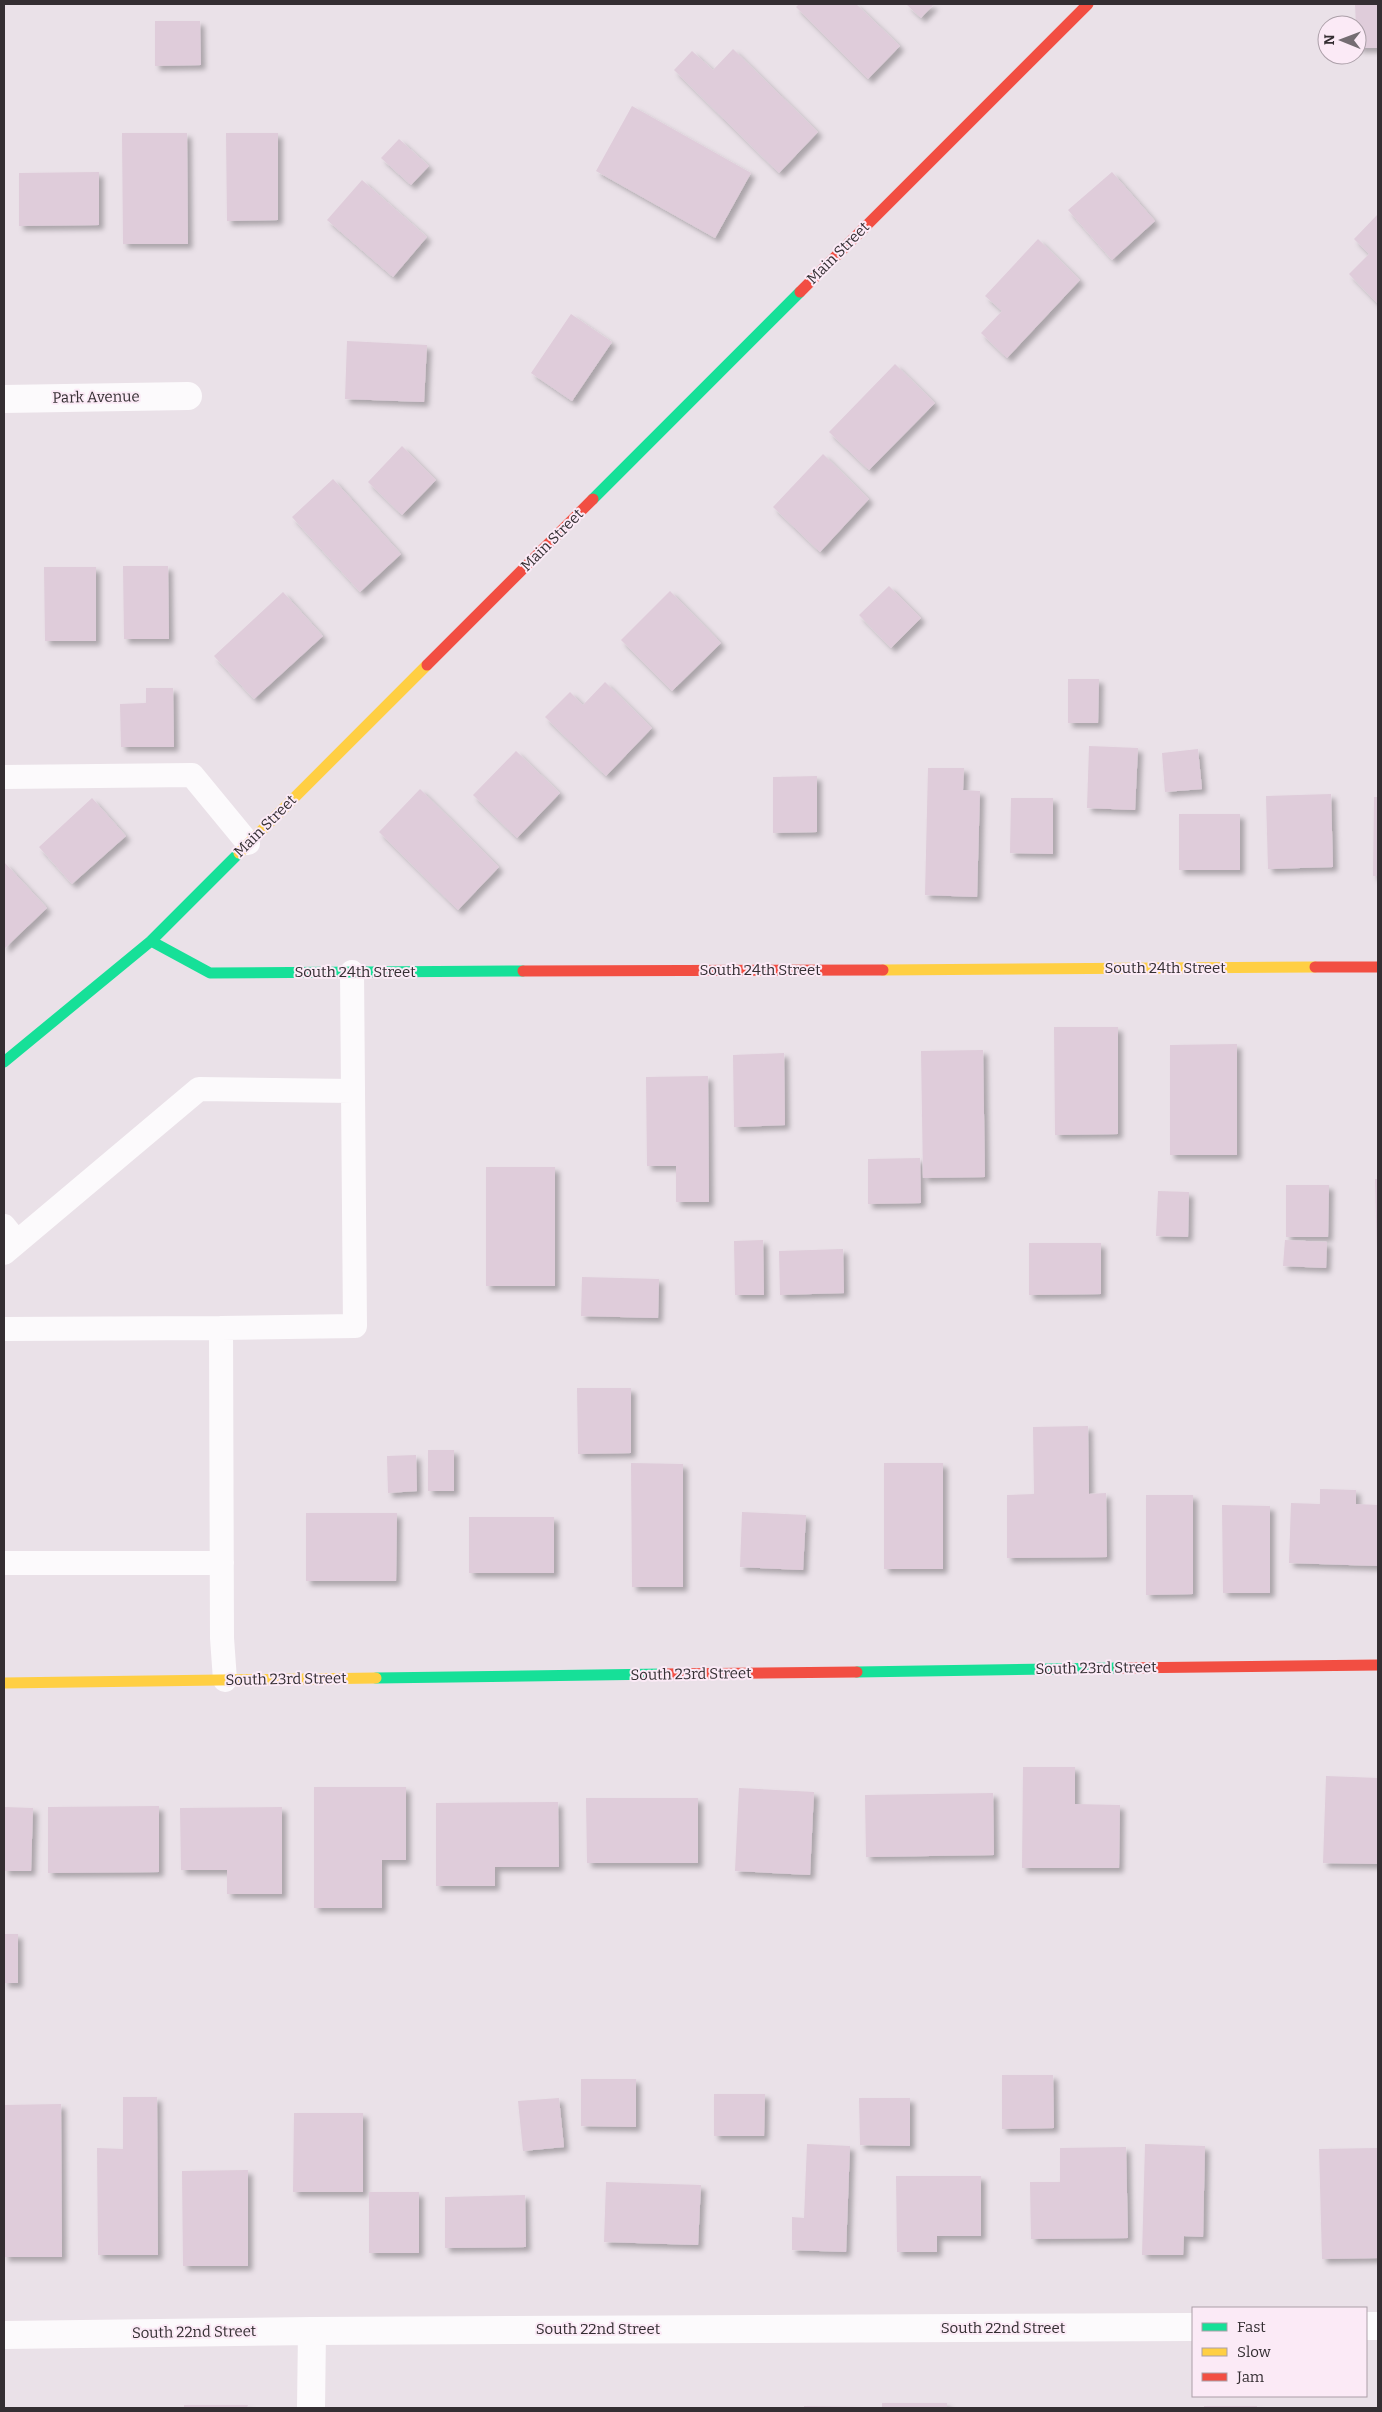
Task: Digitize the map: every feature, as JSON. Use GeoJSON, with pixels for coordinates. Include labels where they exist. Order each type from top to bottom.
{"type":"FeatureCollection","features":[{"type":"Feature","properties":{"kind":"street","name":"Main Street"},"geometry":{"type":"LineString","coordinates":[[4,1062],[151,941],[1088,4]]}},
{"type":"Feature","properties":{"kind":"street","name":"Park Avenue"},"geometry":{"type":"LineString","coordinates":[[4,399],[188,396]]}},
{"type":"Feature","properties":{"kind":"street","name":"South 24th Street"},"geometry":{"type":"LineString","coordinates":[[151,941],[210,973],[1378,967]]}},
{"type":"Feature","properties":{"kind":"street","name":"South 23rd Street"},"geometry":{"type":"LineString","coordinates":[[4,1683],[1378,1664]]}},
{"type":"Feature","properties":{"kind":"street","name":"South 22nd Street"},"geometry":{"type":"LineString","coordinates":[[4,2335],[312,2331],[1192,2327]]}},
{"type":"Feature","properties":{"kind":"street"},"geometry":{"type":"LineString","coordinates":[[312,2331],[312,2408]]}},
{"type":"Feature","properties":{"kind":"lane"},"geometry":{"type":"LineString","coordinates":[[4,777],[192,775],[248,843]]}},
{"type":"Feature","properties":{"kind":"lane"},"geometry":{"type":"LineString","coordinates":[[4,1329],[355,1326],[352,972]]}},
{"type":"Feature","properties":{"kind":"lane"},"geometry":{"type":"LineString","coordinates":[[8,1240],[200,1089],[353,1091]]}},
{"type":"Feature","properties":{"kind":"lane"},"geometry":{"type":"LineString","coordinates":[[221,1328],[222,1638],[225,1680]]}},
{"type":"Feature","properties":{"kind":"lane"},"geometry":{"type":"LineString","coordinates":[[4,1563],[222,1563]]}},
{"type":"Feature","properties":{"kind":"building"},"geometry":{"type":"Polygon","coordinates":[[[799,4],[856,4],[900,46],[868,79],[796,7],[799,4]]]}},
{"type":"Feature","properties":{"kind":"building"},"geometry":{"type":"Polygon","coordinates":[[[906,4],[934,4],[921,18],[906,4]]]}},
{"type":"Feature","properties":{"kind":"building"},"geometry":{"type":"Polygon","coordinates":[[[1355,4],[1378,4],[1378,48],[1367,48],[1367,15],[1356,15],[1355,4]]]}},
{"type":"Feature","properties":{"kind":"building"},"geometry":{"type":"Polygon","coordinates":[[[155,21],[200,21],[201,65],[155,66],[155,21]]]}},
{"type":"Feature","properties":{"kind":"building"},"geometry":{"type":"Polygon","coordinates":[[[733,49],[818,132],[779,173],[674,70],[692,51],[713,70],[733,49]]]}},
{"type":"Feature","properties":{"kind":"building"},"geometry":{"type":"Polygon","coordinates":[[[632,106],[751,173],[715,238],[596,171],[632,106]]]}},
{"type":"Feature","properties":{"kind":"building"},"geometry":{"type":"Polygon","coordinates":[[[122,133],[187,133],[188,244],[123,244],[122,133]]]}},
{"type":"Feature","properties":{"kind":"building"},"geometry":{"type":"Polygon","coordinates":[[[226,133],[278,133],[278,220],[227,221],[226,133]]]}},
{"type":"Feature","properties":{"kind":"building"},"geometry":{"type":"Polygon","coordinates":[[[399,139],[429,166],[411,185],[381,158],[399,139]]]}},
{"type":"Feature","properties":{"kind":"building"},"geometry":{"type":"Polygon","coordinates":[[[99,172],[99,225],[19,226],[19,173],[99,172]]]}},
{"type":"Feature","properties":{"kind":"building"},"geometry":{"type":"Polygon","coordinates":[[[1112,172],[1155,221],[1112,260],[1068,210],[1112,172]]]}},
{"type":"Feature","properties":{"kind":"building"},"geometry":{"type":"Polygon","coordinates":[[[362,180],[427,237],[393,277],[327,220],[362,180]]]}},
{"type":"Feature","properties":{"kind":"building"},"geometry":{"type":"Polygon","coordinates":[[[1378,214],[1378,304],[1349,274],[1369,254],[1354,239],[1378,214]]]}},
{"type":"Feature","properties":{"kind":"building"},"geometry":{"type":"Polygon","coordinates":[[[1038,239],[1080,280],[1007,358],[981,333],[1002,311],[985,296],[1038,239]]]}},
{"type":"Feature","properties":{"kind":"building"},"geometry":{"type":"Polygon","coordinates":[[[571,314],[612,342],[572,401],[531,373],[571,314]]]}},
{"type":"Feature","properties":{"kind":"building"},"geometry":{"type":"Polygon","coordinates":[[[347,341],[427,345],[424,402],[345,399],[347,341]]]}},
{"type":"Feature","properties":{"kind":"building"},"geometry":{"type":"Polygon","coordinates":[[[895,364],[935,403],[869,470],[829,432],[895,364]]]}},
{"type":"Feature","properties":{"kind":"building"},"geometry":{"type":"Polygon","coordinates":[[[402,446],[436,480],[402,515],[368,482],[402,446]]]}},
{"type":"Feature","properties":{"kind":"building"},"geometry":{"type":"Polygon","coordinates":[[[823,454],[869,499],[820,552],[773,507],[823,454]]]}},
{"type":"Feature","properties":{"kind":"building"},"geometry":{"type":"Polygon","coordinates":[[[333,479],[401,554],[360,592],[292,517],[333,479]]]}},
{"type":"Feature","properties":{"kind":"building"},"geometry":{"type":"Polygon","coordinates":[[[123,566],[168,566],[169,639],[124,639],[123,566]]]}},
{"type":"Feature","properties":{"kind":"building"},"geometry":{"type":"Polygon","coordinates":[[[44,567],[96,567],[96,641],[45,641],[44,567]]]}},
{"type":"Feature","properties":{"kind":"building"},"geometry":{"type":"Polygon","coordinates":[[[889,586],[921,618],[891,648],[859,615],[889,586]]]}},
{"type":"Feature","properties":{"kind":"building"},"geometry":{"type":"Polygon","coordinates":[[[670,591],[721,643],[672,691],[621,640],[670,591]]]}},
{"type":"Feature","properties":{"kind":"building"},"geometry":{"type":"Polygon","coordinates":[[[283,592],[323,636],[254,699],[214,656],[283,592]]]}},
{"type":"Feature","properties":{"kind":"building"},"geometry":{"type":"Polygon","coordinates":[[[1068,679],[1099,679],[1098,723],[1068,723],[1068,679]]]}},
{"type":"Feature","properties":{"kind":"building"},"geometry":{"type":"Polygon","coordinates":[[[605,682],[652,728],[606,776],[545,717],[570,692],[583,705],[605,682]]]}},
{"type":"Feature","properties":{"kind":"building"},"geometry":{"type":"Polygon","coordinates":[[[146,688],[173,688],[174,747],[121,747],[120,704],[146,703],[146,688]]]}},
{"type":"Feature","properties":{"kind":"building"},"geometry":{"type":"Polygon","coordinates":[[[1089,746],[1138,748],[1135,810],[1087,808],[1089,746]]]}},
{"type":"Feature","properties":{"kind":"building"},"geometry":{"type":"Polygon","coordinates":[[[1198,749],[1202,789],[1165,792],[1162,753],[1198,749]]]}},
{"type":"Feature","properties":{"kind":"building"},"geometry":{"type":"Polygon","coordinates":[[[516,751],[560,793],[517,838],[473,795],[516,751]]]}},
{"type":"Feature","properties":{"kind":"building"},"geometry":{"type":"Polygon","coordinates":[[[928,768],[964,768],[963,790],[980,791],[977,897],[925,895],[928,768]]]}},
{"type":"Feature","properties":{"kind":"building"},"geometry":{"type":"Polygon","coordinates":[[[817,776],[817,832],[773,833],[773,777],[817,776]]]}},
{"type":"Feature","properties":{"kind":"building"},"geometry":{"type":"Polygon","coordinates":[[[420,789],[499,867],[458,910],[379,832],[420,789]]]}},
{"type":"Feature","properties":{"kind":"building"},"geometry":{"type":"Polygon","coordinates":[[[1331,794],[1333,867],[1268,869],[1266,796],[1331,794]]]}},
{"type":"Feature","properties":{"kind":"building"},"geometry":{"type":"Polygon","coordinates":[[[1374,797],[1378,797],[1378,876],[1373,876],[1374,797]]]}},
{"type":"Feature","properties":{"kind":"building"},"geometry":{"type":"Polygon","coordinates":[[[92,798],[126,836],[72,884],[39,847],[92,798]]]}},
{"type":"Feature","properties":{"kind":"building"},"geometry":{"type":"Polygon","coordinates":[[[1011,798],[1053,798],[1053,854],[1010,853],[1011,798]]]}},
{"type":"Feature","properties":{"kind":"building"},"geometry":{"type":"Polygon","coordinates":[[[1179,814],[1240,814],[1240,870],[1179,870],[1179,814]]]}},
{"type":"Feature","properties":{"kind":"building"},"geometry":{"type":"Polygon","coordinates":[[[4,862],[47,908],[4,949],[4,862]]]}},
{"type":"Feature","properties":{"kind":"building"},"geometry":{"type":"Polygon","coordinates":[[[1054,1027],[1118,1027],[1118,1134],[1055,1135],[1054,1027]]]}},
{"type":"Feature","properties":{"kind":"building"},"geometry":{"type":"Polygon","coordinates":[[[1237,1044],[1237,1155],[1170,1155],[1170,1045],[1237,1044]]]}},
{"type":"Feature","properties":{"kind":"building"},"geometry":{"type":"Polygon","coordinates":[[[983,1050],[985,1177],[923,1178],[921,1051],[983,1050]]]}},
{"type":"Feature","properties":{"kind":"building"},"geometry":{"type":"Polygon","coordinates":[[[784,1053],[785,1125],[734,1127],[733,1055],[784,1053]]]}},
{"type":"Feature","properties":{"kind":"building"},"geometry":{"type":"Polygon","coordinates":[[[708,1076],[709,1202],[676,1202],[676,1166],[647,1166],[646,1077],[708,1076]]]}},
{"type":"Feature","properties":{"kind":"building"},"geometry":{"type":"Polygon","coordinates":[[[920,1158],[921,1203],[868,1204],[868,1159],[920,1158]]]}},
{"type":"Feature","properties":{"kind":"building"},"geometry":{"type":"Polygon","coordinates":[[[486,1167],[555,1167],[555,1286],[486,1286],[486,1167]]]}},
{"type":"Feature","properties":{"kind":"building"},"geometry":{"type":"Polygon","coordinates":[[[1375,1179],[1378,1179],[1378,1251],[1377,1251],[1375,1179]]]}},
{"type":"Feature","properties":{"kind":"building"},"geometry":{"type":"Polygon","coordinates":[[[1286,1185],[1329,1185],[1328,1237],[1286,1237],[1286,1185]]]}},
{"type":"Feature","properties":{"kind":"building"},"geometry":{"type":"Polygon","coordinates":[[[1158,1191],[1189,1192],[1188,1237],[1156,1236],[1158,1191]]]}},
{"type":"Feature","properties":{"kind":"building"},"geometry":{"type":"Polygon","coordinates":[[[763,1240],[764,1295],[735,1295],[734,1241],[763,1240]]]}},
{"type":"Feature","properties":{"kind":"building"},"geometry":{"type":"Polygon","coordinates":[[[1285,1240],[1327,1242],[1326,1268],[1283,1266],[1285,1240]]]}},
{"type":"Feature","properties":{"kind":"building"},"geometry":{"type":"Polygon","coordinates":[[[1029,1243],[1101,1243],[1101,1294],[1029,1295],[1029,1243]]]}},
{"type":"Feature","properties":{"kind":"building"},"geometry":{"type":"Polygon","coordinates":[[[843,1249],[844,1293],[780,1295],[779,1251],[843,1249]]]}},
{"type":"Feature","properties":{"kind":"building"},"geometry":{"type":"Polygon","coordinates":[[[582,1277],[659,1279],[658,1318],[581,1316],[582,1277]]]}},
{"type":"Feature","properties":{"kind":"building"},"geometry":{"type":"Polygon","coordinates":[[[577,1388],[631,1388],[631,1453],[578,1454],[577,1388]]]}},
{"type":"Feature","properties":{"kind":"building"},"geometry":{"type":"Polygon","coordinates":[[[1088,1426],[1089,1494],[1106,1493],[1107,1557],[1007,1558],[1007,1495],[1034,1494],[1033,1427],[1088,1426]]]}},
{"type":"Feature","properties":{"kind":"building"},"geometry":{"type":"Polygon","coordinates":[[[428,1450],[454,1450],[454,1491],[428,1491],[428,1450]]]}},
{"type":"Feature","properties":{"kind":"building"},"geometry":{"type":"Polygon","coordinates":[[[416,1455],[417,1491],[388,1493],[387,1456],[416,1455]]]}},
{"type":"Feature","properties":{"kind":"building"},"geometry":{"type":"Polygon","coordinates":[[[631,1463],[683,1464],[683,1587],[632,1587],[631,1463]]]}},
{"type":"Feature","properties":{"kind":"building"},"geometry":{"type":"Polygon","coordinates":[[[884,1463],[943,1463],[943,1569],[884,1569],[884,1463]]]}},
{"type":"Feature","properties":{"kind":"building"},"geometry":{"type":"Polygon","coordinates":[[[1320,1489],[1356,1490],[1356,1504],[1378,1505],[1378,1566],[1289,1563],[1291,1503],[1320,1504],[1320,1489]]]}},
{"type":"Feature","properties":{"kind":"building"},"geometry":{"type":"Polygon","coordinates":[[[1146,1495],[1193,1495],[1193,1594],[1146,1595],[1146,1495]]]}},
{"type":"Feature","properties":{"kind":"building"},"geometry":{"type":"Polygon","coordinates":[[[1222,1505],[1270,1506],[1270,1593],[1223,1593],[1222,1505]]]}},
{"type":"Feature","properties":{"kind":"building"},"geometry":{"type":"Polygon","coordinates":[[[742,1512],[806,1515],[803,1570],[740,1567],[742,1512]]]}},
{"type":"Feature","properties":{"kind":"building"},"geometry":{"type":"Polygon","coordinates":[[[306,1513],[397,1513],[396,1581],[306,1581],[306,1513]]]}},
{"type":"Feature","properties":{"kind":"building"},"geometry":{"type":"Polygon","coordinates":[[[469,1517],[554,1517],[554,1573],[469,1573],[469,1517]]]}},
{"type":"Feature","properties":{"kind":"building"},"geometry":{"type":"Polygon","coordinates":[[[1023,1767],[1075,1767],[1075,1804],[1120,1805],[1119,1868],[1022,1868],[1023,1767]]]}},
{"type":"Feature","properties":{"kind":"building"},"geometry":{"type":"Polygon","coordinates":[[[1326,1776],[1378,1778],[1378,1864],[1323,1863],[1326,1776]]]}},
{"type":"Feature","properties":{"kind":"building"},"geometry":{"type":"Polygon","coordinates":[[[314,1787],[406,1787],[406,1860],[382,1860],[382,1908],[314,1908],[314,1787]]]}},
{"type":"Feature","properties":{"kind":"building"},"geometry":{"type":"Polygon","coordinates":[[[739,1788],[814,1792],[810,1875],[735,1871],[739,1788]]]}},
{"type":"Feature","properties":{"kind":"building"},"geometry":{"type":"Polygon","coordinates":[[[993,1793],[994,1855],[866,1857],[865,1795],[993,1793]]]}},
{"type":"Feature","properties":{"kind":"building"},"geometry":{"type":"Polygon","coordinates":[[[586,1798],[698,1798],[698,1863],[587,1863],[586,1798]]]}},
{"type":"Feature","properties":{"kind":"building"},"geometry":{"type":"Polygon","coordinates":[[[558,1802],[559,1867],[495,1867],[495,1886],[436,1886],[436,1803],[558,1802]]]}},
{"type":"Feature","properties":{"kind":"building"},"geometry":{"type":"Polygon","coordinates":[[[159,1806],[159,1872],[48,1873],[48,1807],[159,1806]]]}},
{"type":"Feature","properties":{"kind":"building"},"geometry":{"type":"Polygon","coordinates":[[[4,1807],[33,1808],[31,1871],[4,1871],[4,1807]]]}},
{"type":"Feature","properties":{"kind":"building"},"geometry":{"type":"Polygon","coordinates":[[[282,1807],[282,1894],[227,1894],[227,1870],[181,1870],[180,1808],[282,1807]]]}},
{"type":"Feature","properties":{"kind":"building"},"geometry":{"type":"Polygon","coordinates":[[[4,1934],[18,1934],[18,1983],[4,1983],[4,1934]]]}},
{"type":"Feature","properties":{"kind":"building"},"geometry":{"type":"Polygon","coordinates":[[[1002,2075],[1053,2075],[1054,2128],[1002,2129],[1002,2075]]]}},
{"type":"Feature","properties":{"kind":"building"},"geometry":{"type":"Polygon","coordinates":[[[581,2079],[636,2079],[636,2127],[581,2126],[581,2079]]]}},
{"type":"Feature","properties":{"kind":"building"},"geometry":{"type":"Polygon","coordinates":[[[714,2094],[765,2094],[764,2136],[714,2136],[714,2094]]]}},
{"type":"Feature","properties":{"kind":"building"},"geometry":{"type":"Polygon","coordinates":[[[123,2097],[157,2097],[158,2255],[98,2255],[97,2148],[123,2149],[123,2097]]]}},
{"type":"Feature","properties":{"kind":"building"},"geometry":{"type":"Polygon","coordinates":[[[559,2098],[564,2147],[523,2151],[518,2101],[559,2098]]]}},
{"type":"Feature","properties":{"kind":"building"},"geometry":{"type":"Polygon","coordinates":[[[859,2098],[910,2098],[910,2146],[860,2145],[859,2098]]]}},
{"type":"Feature","properties":{"kind":"building"},"geometry":{"type":"Polygon","coordinates":[[[61,2104],[62,2257],[4,2257],[4,2105],[61,2104]]]}},
{"type":"Feature","properties":{"kind":"building"},"geometry":{"type":"Polygon","coordinates":[[[294,2113],[363,2113],[363,2192],[293,2192],[294,2113]]]}},
{"type":"Feature","properties":{"kind":"building"},"geometry":{"type":"Polygon","coordinates":[[[807,2144],[850,2146],[846,2252],[792,2250],[792,2217],[804,2218],[807,2144]]]}},
{"type":"Feature","properties":{"kind":"building"},"geometry":{"type":"Polygon","coordinates":[[[1145,2144],[1205,2146],[1203,2237],[1184,2236],[1183,2255],[1142,2255],[1145,2144]]]}},
{"type":"Feature","properties":{"kind":"building"},"geometry":{"type":"Polygon","coordinates":[[[1126,2147],[1128,2238],[1031,2239],[1030,2182],[1060,2182],[1060,2148],[1126,2147]]]}},
{"type":"Feature","properties":{"kind":"building"},"geometry":{"type":"Polygon","coordinates":[[[1378,2148],[1378,2258],[1322,2259],[1319,2149],[1378,2148]]]}},
{"type":"Feature","properties":{"kind":"building"},"geometry":{"type":"Polygon","coordinates":[[[248,2170],[248,2266],[183,2266],[182,2171],[248,2170]]]}},
{"type":"Feature","properties":{"kind":"building"},"geometry":{"type":"Polygon","coordinates":[[[896,2176],[981,2176],[981,2236],[937,2236],[937,2252],[897,2252],[896,2176]]]}},
{"type":"Feature","properties":{"kind":"building"},"geometry":{"type":"Polygon","coordinates":[[[606,2182],[701,2185],[698,2245],[604,2242],[606,2182]]]}},
{"type":"Feature","properties":{"kind":"building"},"geometry":{"type":"Polygon","coordinates":[[[369,2192],[419,2192],[419,2253],[369,2253],[369,2192]]]}},
{"type":"Feature","properties":{"kind":"building"},"geometry":{"type":"Polygon","coordinates":[[[525,2195],[526,2247],[445,2248],[445,2197],[525,2195]]]}},
{"type":"Feature","properties":{"kind":"building"},"geometry":{"type":"Polygon","coordinates":[[[882,2403],[947,2403],[947,2408],[882,2408],[882,2403]]]}},
{"type":"Feature","properties":{"kind":"building"},"geometry":{"type":"Polygon","coordinates":[[[184,2405],[248,2405],[247,2408],[184,2408],[184,2405]]]}},
{"type":"Feature","properties":{"kind":"building"},"geometry":{"type":"Polygon","coordinates":[[[804,2406],[864,2407],[864,2408],[804,2408],[804,2406]]]}},
{"type":"Feature","properties":{"kind":"building"},"geometry":{"type":"Polygon","coordinates":[[[1204,2406],[1257,2406],[1257,2408],[1204,2408],[1204,2406]]]}},
{"type":"Feature","properties":{"kind":"traffic: fast"},"geometry":{"type":"LineString","coordinates":[[593,499],[800,292]]}},
{"type":"Feature","properties":{"kind":"traffic: fast"},"geometry":{"type":"LineString","coordinates":[[4,1062],[151,941],[239,853]]}},
{"type":"Feature","properties":{"kind":"traffic: fast"},"geometry":{"type":"LineString","coordinates":[[151,941],[210,973],[523,971]]}},
{"type":"Feature","properties":{"kind":"traffic: fast"},"geometry":{"type":"LineString","coordinates":[[857,1672],[1119,1668]]}},
{"type":"Feature","properties":{"kind":"traffic: fast"},"geometry":{"type":"LineString","coordinates":[[376,1678],[663,1674]]}},
{"type":"Feature","properties":{"kind":"traffic: slow"},"geometry":{"type":"LineString","coordinates":[[239,853],[427,665]]}},
{"type":"Feature","properties":{"kind":"traffic: slow"},"geometry":{"type":"LineString","coordinates":[[883,970],[1315,967]]}},
{"type":"Feature","properties":{"kind":"traffic: slow"},"geometry":{"type":"LineString","coordinates":[[4,1683],[376,1678]]}},
{"type":"Feature","properties":{"kind":"traffic: jam"},"geometry":{"type":"LineString","coordinates":[[800,292],[1088,4]]}},
{"type":"Feature","properties":{"kind":"traffic: jam"},"geometry":{"type":"LineString","coordinates":[[427,665],[593,499]]}},
{"type":"Feature","properties":{"kind":"traffic: jam"},"geometry":{"type":"LineString","coordinates":[[1315,967],[1378,967]]}},
{"type":"Feature","properties":{"kind":"traffic: jam"},"geometry":{"type":"LineString","coordinates":[[523,971],[883,970]]}},
{"type":"Feature","properties":{"kind":"traffic: jam"},"geometry":{"type":"LineString","coordinates":[[1119,1668],[1378,1665]]}},
{"type":"Feature","properties":{"kind":"traffic: jam"},"geometry":{"type":"LineString","coordinates":[[663,1674],[857,1672]]}}]}
